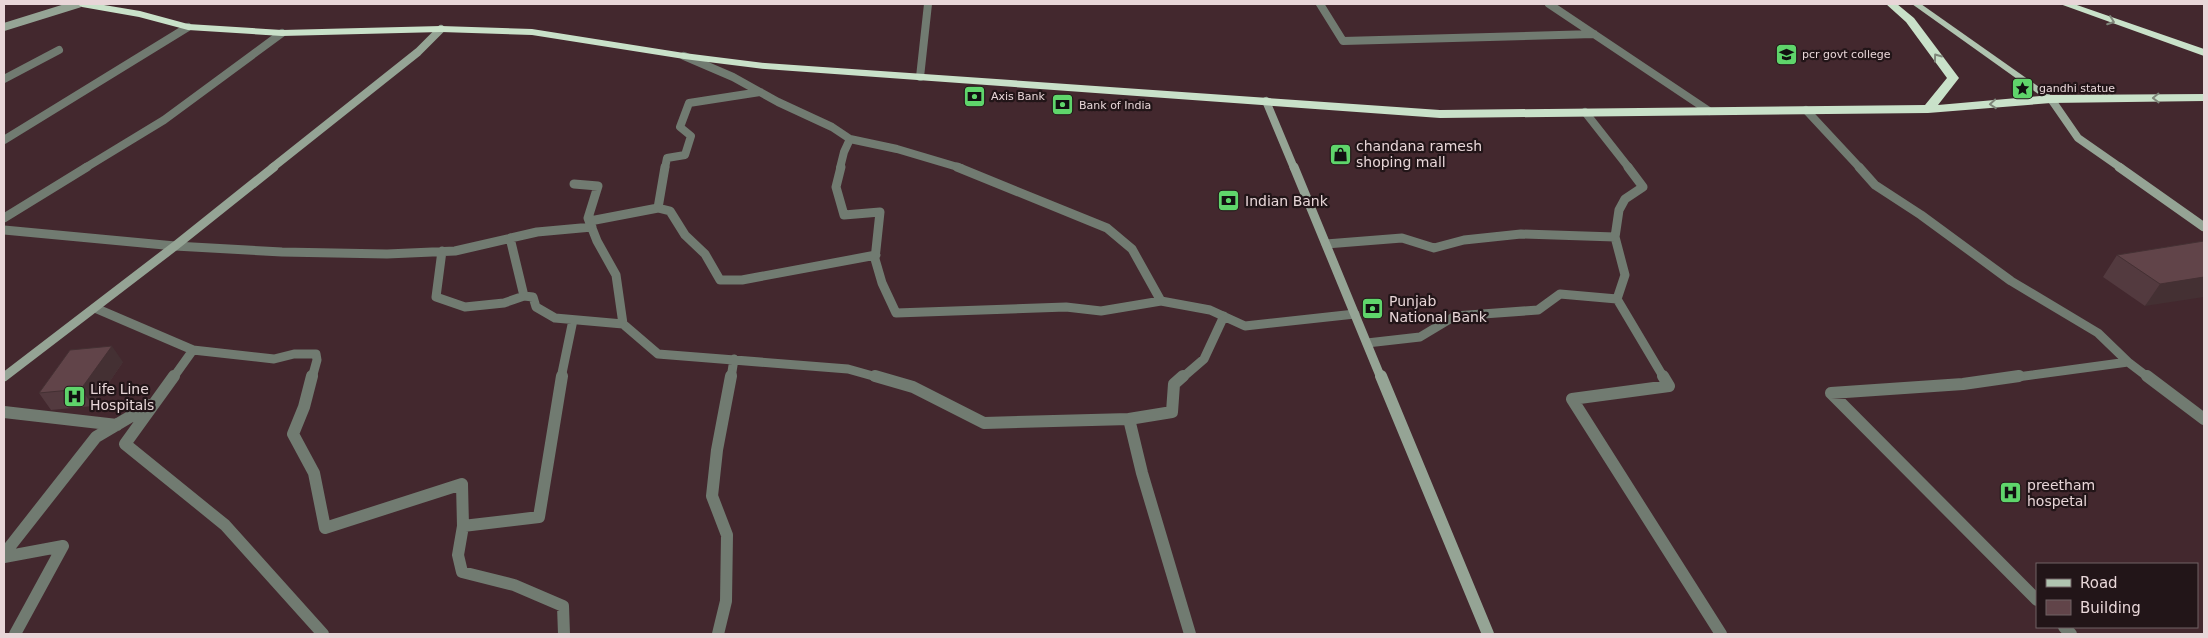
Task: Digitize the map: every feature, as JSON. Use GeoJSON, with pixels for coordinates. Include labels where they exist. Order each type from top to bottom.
{"type":"FeatureCollection","features":[{"type":"Feature","properties":{"kind":"highway"},"geometry":{"type":"LineString","coordinates":[[82,4],[140,14],[188,27],[282,33],[441,28],[532,32],[684,56],[765,66],[1440,114],[1928,109],[2052,100],[2203,98]]}},
{"type":"Feature","properties":{"kind":"highway"},"geometry":{"type":"LineString","coordinates":[[124,4],[140,14]]}},
{"type":"Feature","properties":{"kind":"highway"},"geometry":{"type":"LineString","coordinates":[[1891,4],[1910,20],[1953,78],[1928,109]]}},
{"type":"Feature","properties":{"kind":"highway"},"geometry":{"type":"LineString","coordinates":[[2065,4],[2204,53]]}},
{"type":"Feature","properties":{"kind":"main road"},"geometry":{"type":"LineString","coordinates":[[1916,4],[2052,100]]}},
{"type":"Feature","properties":{"kind":"street"},"geometry":{"type":"LineString","coordinates":[[4,27],[78,4]]}},
{"type":"Feature","properties":{"kind":"street"},"geometry":{"type":"LineString","coordinates":[[920,77],[928,4]]}},
{"type":"Feature","properties":{"kind":"street"},"geometry":{"type":"LineString","coordinates":[[1320,4],[1343,41],[1594,34]]}},
{"type":"Feature","properties":{"kind":"street"},"geometry":{"type":"LineString","coordinates":[[1549,4],[1709,111]]}},
{"type":"Feature","properties":{"kind":"street"},"geometry":{"type":"LineString","coordinates":[[4,140],[188,27]]}},
{"type":"Feature","properties":{"kind":"street"},"geometry":{"type":"LineString","coordinates":[[4,377],[175,246],[418,52],[441,28]]}},
{"type":"Feature","properties":{"kind":"street"},"geometry":{"type":"LineString","coordinates":[[4,218],[164,120],[282,33]]}},
{"type":"Feature","properties":{"kind":"street"},"geometry":{"type":"LineString","coordinates":[[4,79],[59,50]]}},
{"type":"Feature","properties":{"kind":"street"},"geometry":{"type":"LineString","coordinates":[[684,56],[733,76],[778,102],[832,127],[850,139],[897,149],[960,168],[1107,228],[1132,248],[1160,301]]}},
{"type":"Feature","properties":{"kind":"street"},"geometry":{"type":"LineString","coordinates":[[658,208],[667,158],[685,156],[691,136],[680,127],[689,103],[760,92]]}},
{"type":"Feature","properties":{"kind":"street"},"geometry":{"type":"LineString","coordinates":[[2052,100],[2078,138],[2204,227]]}},
{"type":"Feature","properties":{"kind":"street"},"geometry":{"type":"LineString","coordinates":[[1266,102],[1488,634]]}},
{"type":"Feature","properties":{"kind":"street"},"geometry":{"type":"LineString","coordinates":[[1806,110],[1875,185],[1921,215],[2011,281],[2098,332],[2128,362],[2204,420]]}},
{"type":"Feature","properties":{"kind":"street"},"geometry":{"type":"LineString","coordinates":[[1585,112],[1643,187],[1625,199],[1619,210],[1615,237],[1625,275],[1617,300],[1669,386],[1572,399],[1722,634]]}},
{"type":"Feature","properties":{"kind":"street"},"geometry":{"type":"LineString","coordinates":[[850,139],[844,152],[836,187],[844,215],[880,212],[876,255],[883,290],[896,313],[1066,307],[1101,311],[1160,301],[1210,310],[1245,326],[1355,314]]}},
{"type":"Feature","properties":{"kind":"street"},"geometry":{"type":"LineString","coordinates":[[574,184],[598,186],[588,218],[616,275],[624,324]]}},
{"type":"Feature","properties":{"kind":"street"},"geometry":{"type":"LineString","coordinates":[[4,230],[175,246],[282,252],[387,254],[455,251],[537,232],[591,224],[658,208],[670,211],[685,235],[704,254],[720,280],[742,280],[782,271],[876,255]]}},
{"type":"Feature","properties":{"kind":"street"},"geometry":{"type":"LineString","coordinates":[[1326,244],[1402,238],[1434,248],[1464,240],[1521,234],[1615,237]]}},
{"type":"Feature","properties":{"kind":"street"},"geometry":{"type":"LineString","coordinates":[[510,238],[524,296]]}},
{"type":"Feature","properties":{"kind":"street"},"geometry":{"type":"LineString","coordinates":[[442,251],[436,296],[465,307],[504,303],[524,296],[533,297],[536,307],[554,318],[624,324],[658,354],[848,369],[913,387],[984,423],[1130,419],[1172,412],[1174,384],[1204,359],[1224,316]]}},
{"type":"Feature","properties":{"kind":"street"},"geometry":{"type":"LineString","coordinates":[[1367,343],[1420,337],[1455,316],[1538,310],[1560,294],[1617,300]]}},
{"type":"Feature","properties":{"kind":"street"},"geometry":{"type":"LineString","coordinates":[[95,308],[193,350],[274,360],[294,354],[316,354],[317,360],[304,407],[294,434],[314,473],[325,528],[462,484],[463,526],[458,555],[462,572],[514,585],[563,606],[564,634]]}},
{"type":"Feature","properties":{"kind":"street"},"geometry":{"type":"LineString","coordinates":[[463,526],[539,517],[566,349],[573,320]]}},
{"type":"Feature","properties":{"kind":"street"},"geometry":{"type":"LineString","coordinates":[[193,350],[125,444],[225,525],[323,634]]}},
{"type":"Feature","properties":{"kind":"street"},"geometry":{"type":"LineString","coordinates":[[718,634],[726,601],[726,535],[712,496],[717,450],[734,360]]}},
{"type":"Feature","properties":{"kind":"street"},"geometry":{"type":"LineString","coordinates":[[2036,599],[1831,393],[1963,384],[2128,362]]}},
{"type":"Feature","properties":{"kind":"street"},"geometry":{"type":"LineString","coordinates":[[4,555],[96,437],[153,404]]}},
{"type":"Feature","properties":{"kind":"street"},"geometry":{"type":"LineString","coordinates":[[4,412],[117,425]]}},
{"type":"Feature","properties":{"kind":"street"},"geometry":{"type":"LineString","coordinates":[[1130,419],[1142,473],[1190,634]]}},
{"type":"Feature","properties":{"kind":"street"},"geometry":{"type":"LineString","coordinates":[[4,555],[63,546],[15,634]]}},
{"type":"Feature","properties":{"kind":"building"},"geometry":{"type":"Polygon","coordinates":[[[2204,241],[2204,277],[2160,284],[2117,255],[2204,241]]]}},
{"type":"Feature","properties":{"kind":"building"},"geometry":{"type":"Polygon","coordinates":[[[112,346],[81,389],[39,393],[70,350],[112,346]]]}},
{"type":"Feature","properties":{"kind":"place","name":"pcr govt college"},"geometry":{"type":"Point","coordinates":[1786,54]}},
{"type":"Feature","properties":{"kind":"place","name":"gandhi statue"},"geometry":{"type":"Point","coordinates":[2023,88]}},
{"type":"Feature","properties":{"kind":"place","name":"Axis Bank"},"geometry":{"type":"Point","coordinates":[975,96]}},
{"type":"Feature","properties":{"kind":"place","name":"Bank of India"},"geometry":{"type":"Point","coordinates":[1063,105]}},
{"type":"Feature","properties":{"kind":"place","name":"chandana ramesh shoping mall"},"geometry":{"type":"Point","coordinates":[1340,154]}},
{"type":"Feature","properties":{"kind":"place","name":"Indian Bank"},"geometry":{"type":"Point","coordinates":[1229,201]}},
{"type":"Feature","properties":{"kind":"place","name":"Punjab National Bank"},"geometry":{"type":"Point","coordinates":[1373,309]}},
{"type":"Feature","properties":{"kind":"place","name":"Life Line Hospitals"},"geometry":{"type":"Point","coordinates":[74,397]}},
{"type":"Feature","properties":{"kind":"place","name":"preetham hospetal"},"geometry":{"type":"Point","coordinates":[2011,493]}}]}
